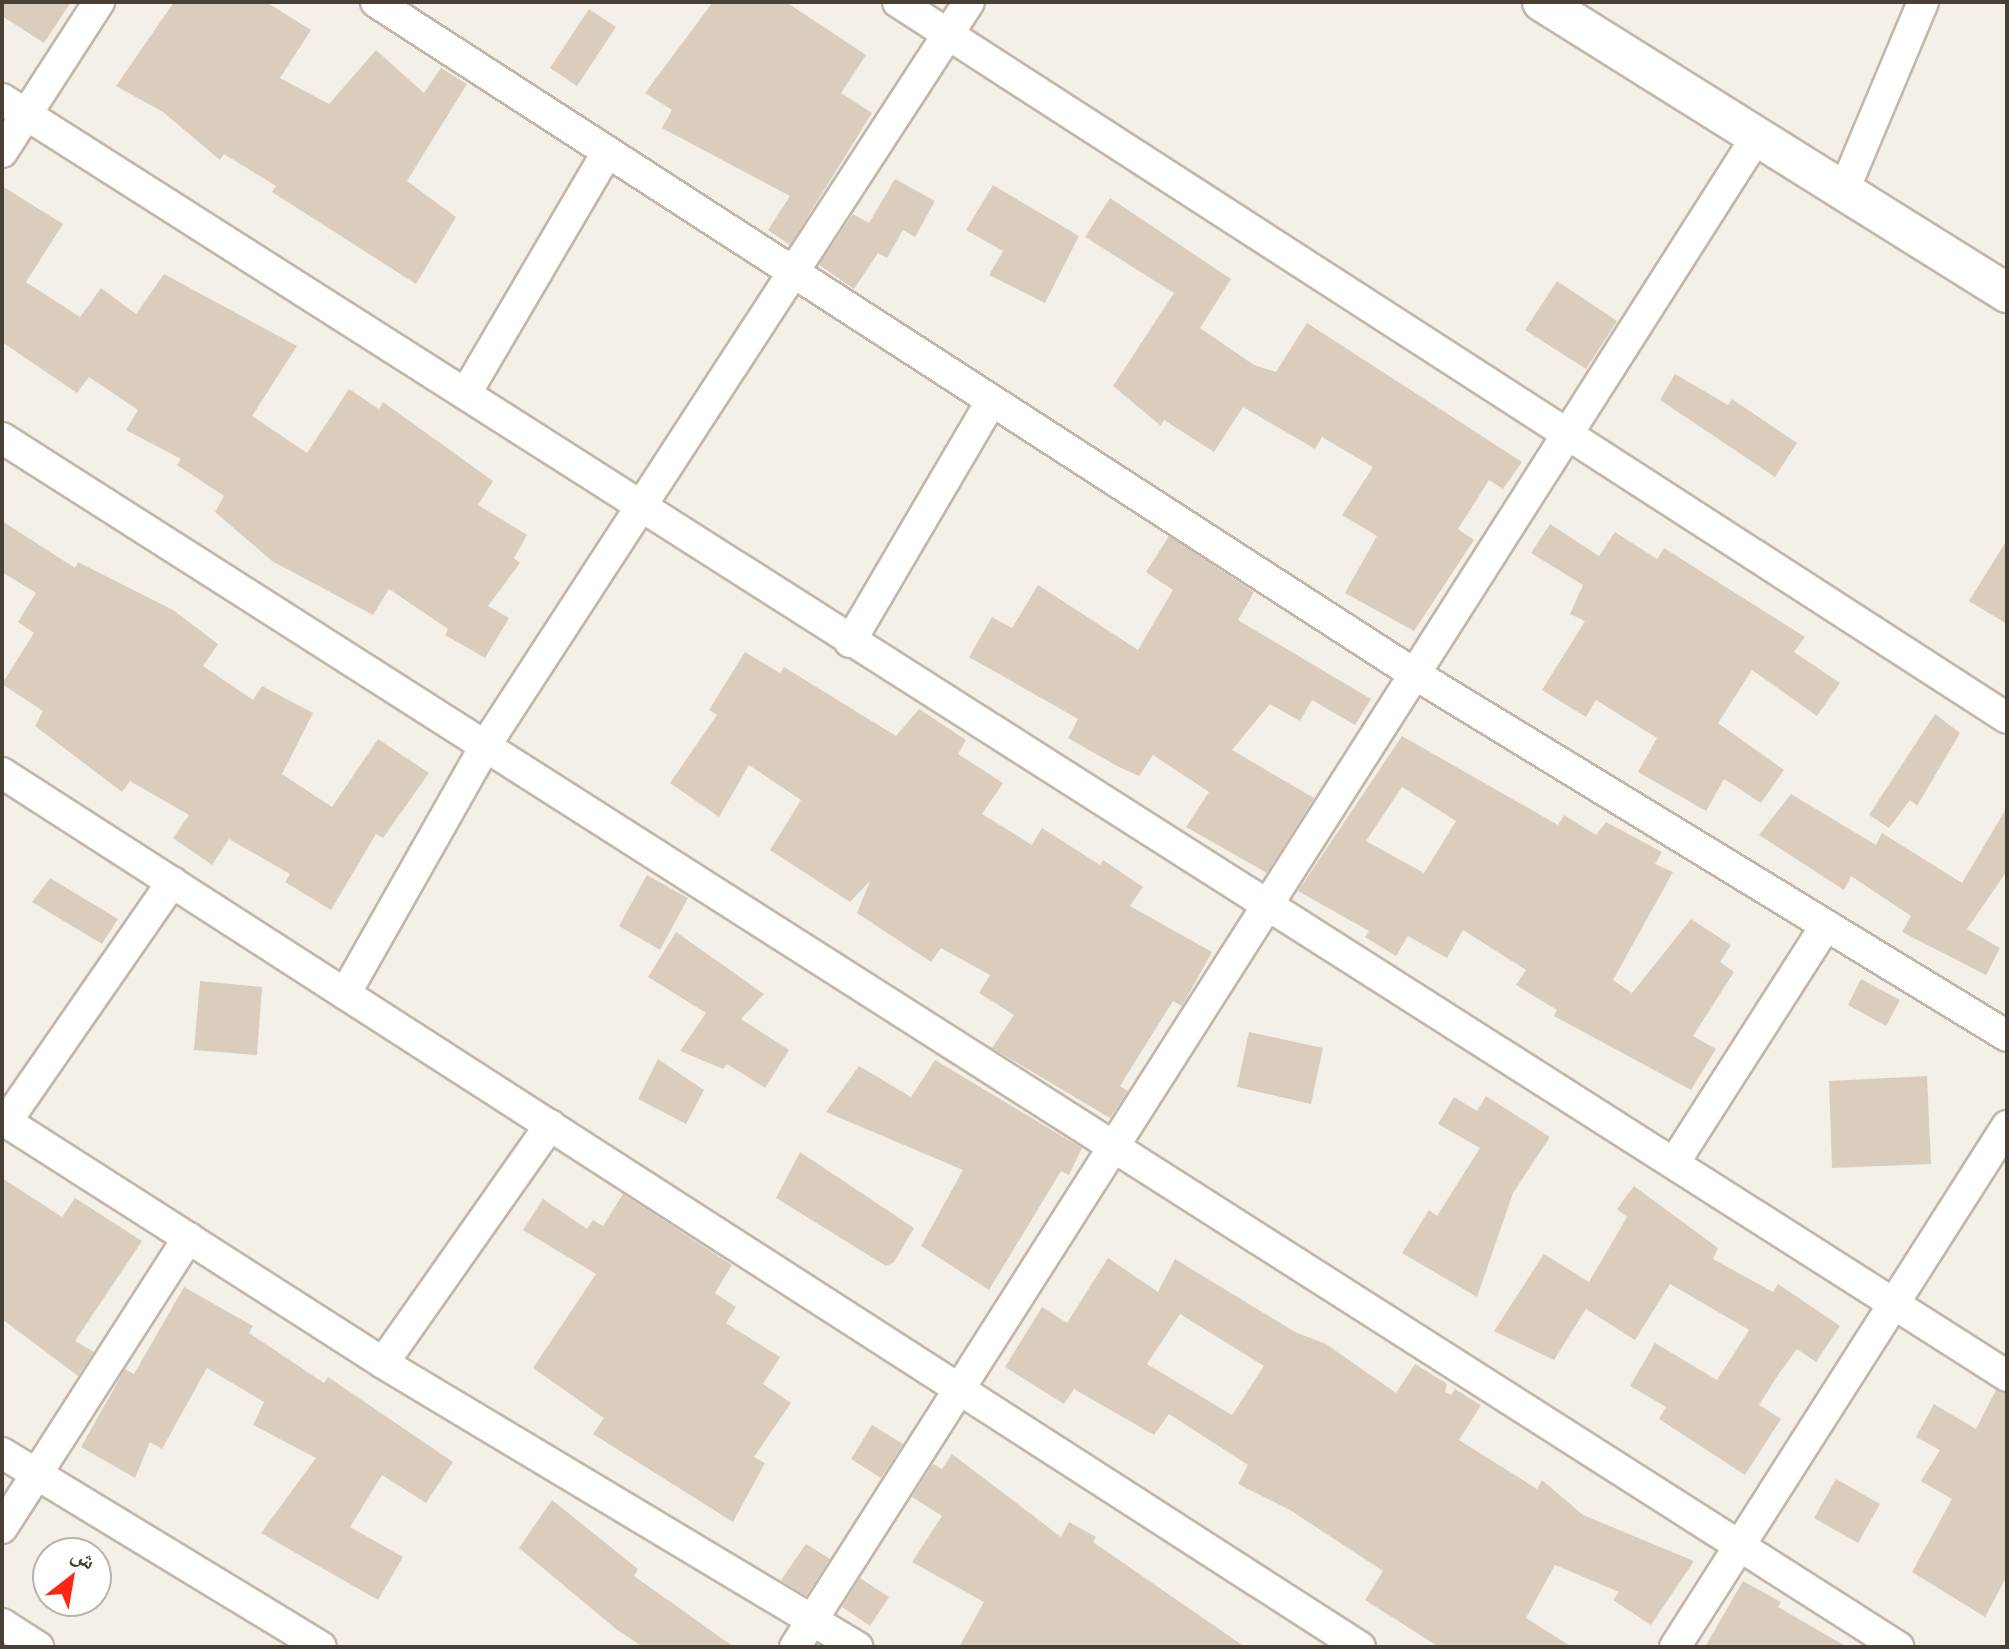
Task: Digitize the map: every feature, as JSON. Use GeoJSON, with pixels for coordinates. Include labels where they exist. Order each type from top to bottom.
{"type":"FeatureCollection","features":[{"type":"Feature","properties":{"kind":"street"},"geometry":{"type":"LineString","coordinates":[[2,152],[14,107],[99,2]]}},
{"type":"Feature","properties":{"kind":"street"},"geometry":{"type":"LineString","coordinates":[[376,2],[791,276],[1413,673],[2007,1036]]}},
{"type":"Feature","properties":{"kind":"street"},"geometry":{"type":"LineString","coordinates":[[898,2],[2007,718]]}},
{"type":"Feature","properties":{"kind":"street"},"geometry":{"type":"LineString","coordinates":[[345,994],[487,743],[969,2]]}},
{"type":"Feature","properties":{"kind":"street"},"geometry":{"type":"LineString","coordinates":[[1542,2],[2007,293]]}},
{"type":"Feature","properties":{"kind":"street"},"geometry":{"type":"LineString","coordinates":[[1844,190],[1923,2]]}},
{"type":"Feature","properties":{"kind":"street"},"geometry":{"type":"LineString","coordinates":[[14,107],[2007,1376]]}},
{"type":"Feature","properties":{"kind":"street"},"geometry":{"type":"LineString","coordinates":[[795,1647],[1758,135]]}},
{"type":"Feature","properties":{"kind":"street"},"geometry":{"type":"LineString","coordinates":[[466,393],[606,154]]}},
{"type":"Feature","properties":{"kind":"street"},"geometry":{"type":"LineString","coordinates":[[850,642],[991,402]]}},
{"type":"Feature","properties":{"kind":"street"},"geometry":{"type":"LineString","coordinates":[[2,438],[487,743],[1898,1647]]}},
{"type":"Feature","properties":{"kind":"street"},"geometry":{"type":"LineString","coordinates":[[2,773],[1360,1647]]}},
{"type":"Feature","properties":{"kind":"street"},"geometry":{"type":"LineString","coordinates":[[172,882],[4,1120],[383,1363],[857,1647]]}},
{"type":"Feature","properties":{"kind":"street"},"geometry":{"type":"LineString","coordinates":[[1674,1163],[1826,925]]}},
{"type":"Feature","properties":{"kind":"street"},"geometry":{"type":"LineString","coordinates":[[383,1363],[550,1125]]}},
{"type":"Feature","properties":{"kind":"street"},"geometry":{"type":"LineString","coordinates":[[1675,1647],[2007,1126]]}},
{"type":"Feature","properties":{"kind":"street"},"geometry":{"type":"LineString","coordinates":[[2,1528],[188,1238]]}},
{"type":"Feature","properties":{"kind":"street"},"geometry":{"type":"LineString","coordinates":[[2,1453],[321,1647]]}},
{"type":"Feature","properties":{"kind":"street"},"geometry":{"type":"LineString","coordinates":[[2,1624],[38,1647]]}},
{"type":"Feature","properties":{"kind":"building"},"geometry":{"type":"Polygon","coordinates":[[[2,2],[71,2],[44,43],[2,16],[2,2]]]}},
{"type":"Feature","properties":{"kind":"building"},"geometry":{"type":"Polygon","coordinates":[[[174,2],[266,2],[311,30],[280,78],[329,104],[376,50],[424,93],[441,68],[467,84],[407,181],[456,217],[416,284],[272,192],[276,186],[224,154],[220,160],[163,112],[116,86],[174,2]]]}},
{"type":"Feature","properties":{"kind":"building"},"geometry":{"type":"Polygon","coordinates":[[[713,2],[786,2],[866,55],[841,93],[872,113],[790,245],[768,230],[790,196],[662,128],[672,110],[645,93],[713,2]]]}},
{"type":"Feature","properties":{"kind":"building"},"geometry":{"type":"Polygon","coordinates":[[[589,9],[616,27],[577,86],[550,68],[589,9]]]}},
{"type":"Feature","properties":{"kind":"building"},"geometry":{"type":"Polygon","coordinates":[[[895,179],[935,201],[915,237],[903,230],[887,258],[878,253],[854,289],[819,265],[853,214],[869,223],[895,179]]]}},
{"type":"Feature","properties":{"kind":"building"},"geometry":{"type":"Polygon","coordinates":[[[993,185],[1079,236],[1045,303],[989,275],[1003,251],[966,230],[993,185]]]}},
{"type":"Feature","properties":{"kind":"building"},"geometry":{"type":"Polygon","coordinates":[[[2,186],[63,224],[26,282],[80,317],[101,288],[136,314],[164,274],[297,346],[252,416],[307,453],[349,389],[379,409],[383,402],[493,481],[478,505],[527,535],[514,558],[520,563],[488,606],[509,618],[485,658],[445,635],[448,629],[389,589],[373,615],[272,561],[215,512],[224,496],[177,465],[181,459],[126,430],[138,410],[89,377],[77,393],[2,342],[2,186]]]}},
{"type":"Feature","properties":{"kind":"building"},"geometry":{"type":"Polygon","coordinates":[[[1110,198],[1231,279],[1200,328],[1254,365],[1276,372],[1307,323],[1522,462],[1503,489],[1489,480],[1458,529],[1474,540],[1414,631],[1345,593],[1377,536],[1342,515],[1373,467],[1322,437],[1315,449],[1243,407],[1214,452],[1164,420],[1161,426],[1113,386],[1174,293],[1085,237],[1110,198]]]}},
{"type":"Feature","properties":{"kind":"building"},"geometry":{"type":"Polygon","coordinates":[[[1557,281],[1617,321],[1586,369],[1525,330],[1557,281]]]}},
{"type":"Feature","properties":{"kind":"building"},"geometry":{"type":"Polygon","coordinates":[[[1675,374],[1728,405],[1732,399],[1797,443],[1775,477],[1660,400],[1675,374]]]}},
{"type":"Feature","properties":{"kind":"building"},"geometry":{"type":"Polygon","coordinates":[[[2,521],[75,568],[78,562],[173,610],[218,644],[203,666],[253,700],[262,686],[313,713],[282,774],[332,807],[378,739],[429,773],[383,838],[376,834],[331,910],[285,882],[290,874],[229,839],[212,865],[173,838],[189,815],[130,781],[122,792],[35,726],[43,711],[2,684],[34,633],[18,622],[36,593],[2,572],[2,521]]]}},
{"type":"Feature","properties":{"kind":"building"},"geometry":{"type":"Polygon","coordinates":[[[1550,524],[1599,556],[1615,532],[1657,559],[1664,548],[1805,637],[1794,652],[1840,683],[1817,716],[1752,670],[1718,723],[1784,770],[1761,803],[1724,779],[1706,811],[1638,772],[1657,738],[1596,700],[1586,717],[1542,690],[1585,621],[1570,614],[1583,585],[1531,553],[1550,524]]]}},
{"type":"Feature","properties":{"kind":"building"},"geometry":{"type":"Polygon","coordinates":[[[1169,536],[1254,592],[1238,620],[1371,699],[1355,725],[1312,700],[1300,721],[1270,704],[1232,750],[1314,798],[1267,873],[1186,827],[1209,792],[1153,755],[1139,776],[1117,766],[1068,738],[1078,719],[969,657],[992,617],[1012,628],[1038,585],[1138,650],[1173,590],[1146,572],[1169,536]]]}},
{"type":"Feature","properties":{"kind":"building"},"geometry":{"type":"Polygon","coordinates":[[[2007,540],[2007,624],[1969,601],[2007,540]]]}},
{"type":"Feature","properties":{"kind":"building"},"geometry":{"type":"Polygon","coordinates":[[[745,652],[780,673],[784,667],[896,736],[919,709],[966,740],[958,754],[1003,783],[982,814],[1032,845],[1042,828],[1100,865],[1103,860],[1143,887],[1130,906],[1212,952],[1182,1006],[1173,1001],[1120,1086],[1128,1091],[1110,1118],[992,1048],[1014,1015],[979,993],[990,975],[941,948],[931,962],[857,913],[870,881],[850,902],[770,850],[801,800],[749,765],[719,817],[670,783],[717,715],[709,710],[745,652]]]}},
{"type":"Feature","properties":{"kind":"building"},"geometry":{"type":"Polygon","coordinates":[[[1935,714],[1960,733],[1917,806],[1910,800],[1889,828],[1869,815],[1935,714]]]}},
{"type":"Feature","properties":{"kind":"building"},"geometry":{"type":"Polygon","coordinates":[[[1402,736],[1558,825],[1564,815],[1596,835],[1606,822],[1662,852],[1655,864],[1673,872],[1613,980],[1632,993],[1691,919],[1731,945],[1720,962],[1734,972],[1693,1036],[1716,1049],[1691,1090],[1554,1016],[1557,1010],[1516,985],[1526,970],[1463,930],[1447,958],[1408,936],[1396,956],[1365,937],[1369,931],[1298,891],[1402,736]],[[1402,787],[1366,841],[1424,873],[1456,821],[1402,787]]]}},
{"type":"Feature","properties":{"kind":"building"},"geometry":{"type":"Polygon","coordinates":[[[1791,794],[1876,845],[1882,833],[1962,883],[2007,807],[2007,871],[1967,929],[2000,948],[1986,975],[1902,932],[1911,916],[1851,876],[1844,890],[1759,835],[1791,794]]]}},
{"type":"Feature","properties":{"kind":"building"},"geometry":{"type":"Polygon","coordinates":[[[647,875],[688,898],[660,950],[619,926],[647,875]]]}},
{"type":"Feature","properties":{"kind":"building"},"geometry":{"type":"Polygon","coordinates":[[[50,878],[118,919],[102,944],[32,902],[50,878]]]}},
{"type":"Feature","properties":{"kind":"building"},"geometry":{"type":"Polygon","coordinates":[[[676,932],[764,994],[741,1019],[789,1050],[765,1088],[727,1064],[723,1069],[680,1051],[706,1013],[648,977],[676,932]]]}},
{"type":"Feature","properties":{"kind":"building"},"geometry":{"type":"Polygon","coordinates":[[[1861,979],[1900,1000],[1886,1026],[1848,1005],[1861,979]]]}},
{"type":"Feature","properties":{"kind":"building"},"geometry":{"type":"Polygon","coordinates":[[[200,981],[262,987],[257,1055],[194,1050],[200,981]]]}},
{"type":"Feature","properties":{"kind":"building"},"geometry":{"type":"Polygon","coordinates":[[[1249,1032],[1323,1048],[1311,1104],[1237,1087],[1249,1032]]]}},
{"type":"Feature","properties":{"kind":"building"},"geometry":{"type":"Polygon","coordinates":[[[658,1059],[704,1090],[686,1124],[638,1099],[658,1059]]]}},
{"type":"Feature","properties":{"kind":"building"},"geometry":{"type":"Polygon","coordinates":[[[935,1060],[1082,1148],[1069,1175],[1061,1171],[989,1290],[921,1246],[963,1170],[826,1112],[859,1066],[911,1097],[935,1060]]]}},
{"type":"Feature","properties":{"kind":"building"},"geometry":{"type":"Polygon","coordinates":[[[1927,1076],[1931,1164],[1832,1168],[1829,1081],[1927,1076]]]}},
{"type":"Feature","properties":{"kind":"building"},"geometry":{"type":"Polygon","coordinates":[[[1486,1096],[1550,1137],[1513,1193],[1477,1297],[1402,1253],[1429,1210],[1437,1216],[1480,1148],[1438,1124],[1454,1097],[1477,1111],[1486,1096]]]}},
{"type":"Feature","properties":{"kind":"building"},"geometry":{"type":"Polygon","coordinates":[[[800,1152],[914,1228],[894,1262],[886,1266],[776,1198],[800,1152]]]}},
{"type":"Feature","properties":{"kind":"building"},"geometry":{"type":"Polygon","coordinates":[[[2,1178],[62,1217],[75,1198],[142,1241],[75,1341],[94,1352],[78,1376],[2,1319],[2,1178]]]}},
{"type":"Feature","properties":{"kind":"building"},"geometry":{"type":"Polygon","coordinates":[[[1634,1186],[1718,1248],[1713,1259],[1773,1292],[1778,1284],[1840,1326],[1816,1362],[1797,1349],[1778,1375],[1759,1405],[1781,1419],[1745,1475],[1659,1419],[1666,1407],[1630,1386],[1655,1343],[1717,1380],[1749,1330],[1670,1284],[1635,1340],[1586,1309],[1554,1360],[1494,1331],[1544,1254],[1589,1282],[1627,1217],[1617,1209],[1634,1186]]]}},
{"type":"Feature","properties":{"kind":"building"},"geometry":{"type":"Polygon","coordinates":[[[623,1194],[732,1265],[715,1293],[736,1307],[726,1323],[780,1357],[763,1384],[791,1403],[754,1457],[765,1463],[733,1522],[593,1434],[604,1418],[533,1368],[596,1274],[523,1230],[543,1199],[587,1229],[593,1220],[603,1226],[623,1194]]]}},
{"type":"Feature","properties":{"kind":"building"},"geometry":{"type":"Polygon","coordinates":[[[1108,1258],[1158,1292],[1175,1259],[1295,1332],[1326,1344],[1396,1393],[1415,1364],[1447,1384],[1445,1392],[1451,1395],[1455,1389],[1481,1405],[1459,1440],[1537,1489],[1542,1480],[1583,1515],[1694,1561],[1651,1625],[1613,1600],[1619,1592],[1555,1565],[1526,1618],[1572,1647],[1439,1647],[1365,1600],[1383,1571],[1290,1510],[1238,1484],[1248,1465],[1169,1414],[1154,1435],[1074,1389],[1064,1404],[1005,1367],[1042,1307],[1067,1323],[1108,1258]],[[1180,1314],[1147,1364],[1232,1415],[1264,1366],[1180,1314]]]}},
{"type":"Feature","properties":{"kind":"building"},"geometry":{"type":"Polygon","coordinates":[[[184,1287],[253,1326],[249,1333],[324,1383],[328,1377],[453,1462],[426,1503],[382,1475],[350,1527],[403,1557],[378,1600],[261,1533],[316,1458],[253,1425],[264,1402],[207,1368],[162,1449],[150,1442],[135,1478],[81,1447],[125,1369],[134,1374],[184,1287]]]}},
{"type":"Feature","properties":{"kind":"building"},"geometry":{"type":"Polygon","coordinates":[[[1996,1390],[2007,1394],[2007,1576],[1985,1617],[1912,1572],[1952,1499],[1921,1481],[1940,1450],[1916,1437],[1934,1404],[1976,1429],[1996,1390]]]}},
{"type":"Feature","properties":{"kind":"building"},"geometry":{"type":"Polygon","coordinates":[[[872,1425],[903,1444],[881,1478],[851,1459],[872,1425]]]}},
{"type":"Feature","properties":{"kind":"building"},"geometry":{"type":"Polygon","coordinates":[[[952,1454],[1061,1537],[1069,1522],[1096,1537],[1093,1542],[1245,1647],[959,1647],[984,1602],[912,1562],[942,1516],[912,1497],[933,1464],[942,1469],[952,1454]]]}},
{"type":"Feature","properties":{"kind":"building"},"geometry":{"type":"Polygon","coordinates":[[[1836,1479],[1880,1504],[1858,1543],[1814,1518],[1836,1479]]]}},
{"type":"Feature","properties":{"kind":"building"},"geometry":{"type":"Polygon","coordinates":[[[552,1500],[638,1569],[634,1576],[734,1647],[643,1647],[616,1629],[519,1548],[552,1500]]]}},
{"type":"Feature","properties":{"kind":"building"},"geometry":{"type":"Polygon","coordinates":[[[806,1544],[830,1559],[806,1596],[781,1580],[806,1544]]]}},
{"type":"Feature","properties":{"kind":"building"},"geometry":{"type":"Polygon","coordinates":[[[860,1578],[889,1597],[870,1626],[842,1607],[860,1578]]]}},
{"type":"Feature","properties":{"kind":"building"},"geometry":{"type":"Polygon","coordinates":[[[1743,1581],[1781,1602],[1778,1607],[1847,1647],[1705,1647],[1743,1581]]]}}]}
